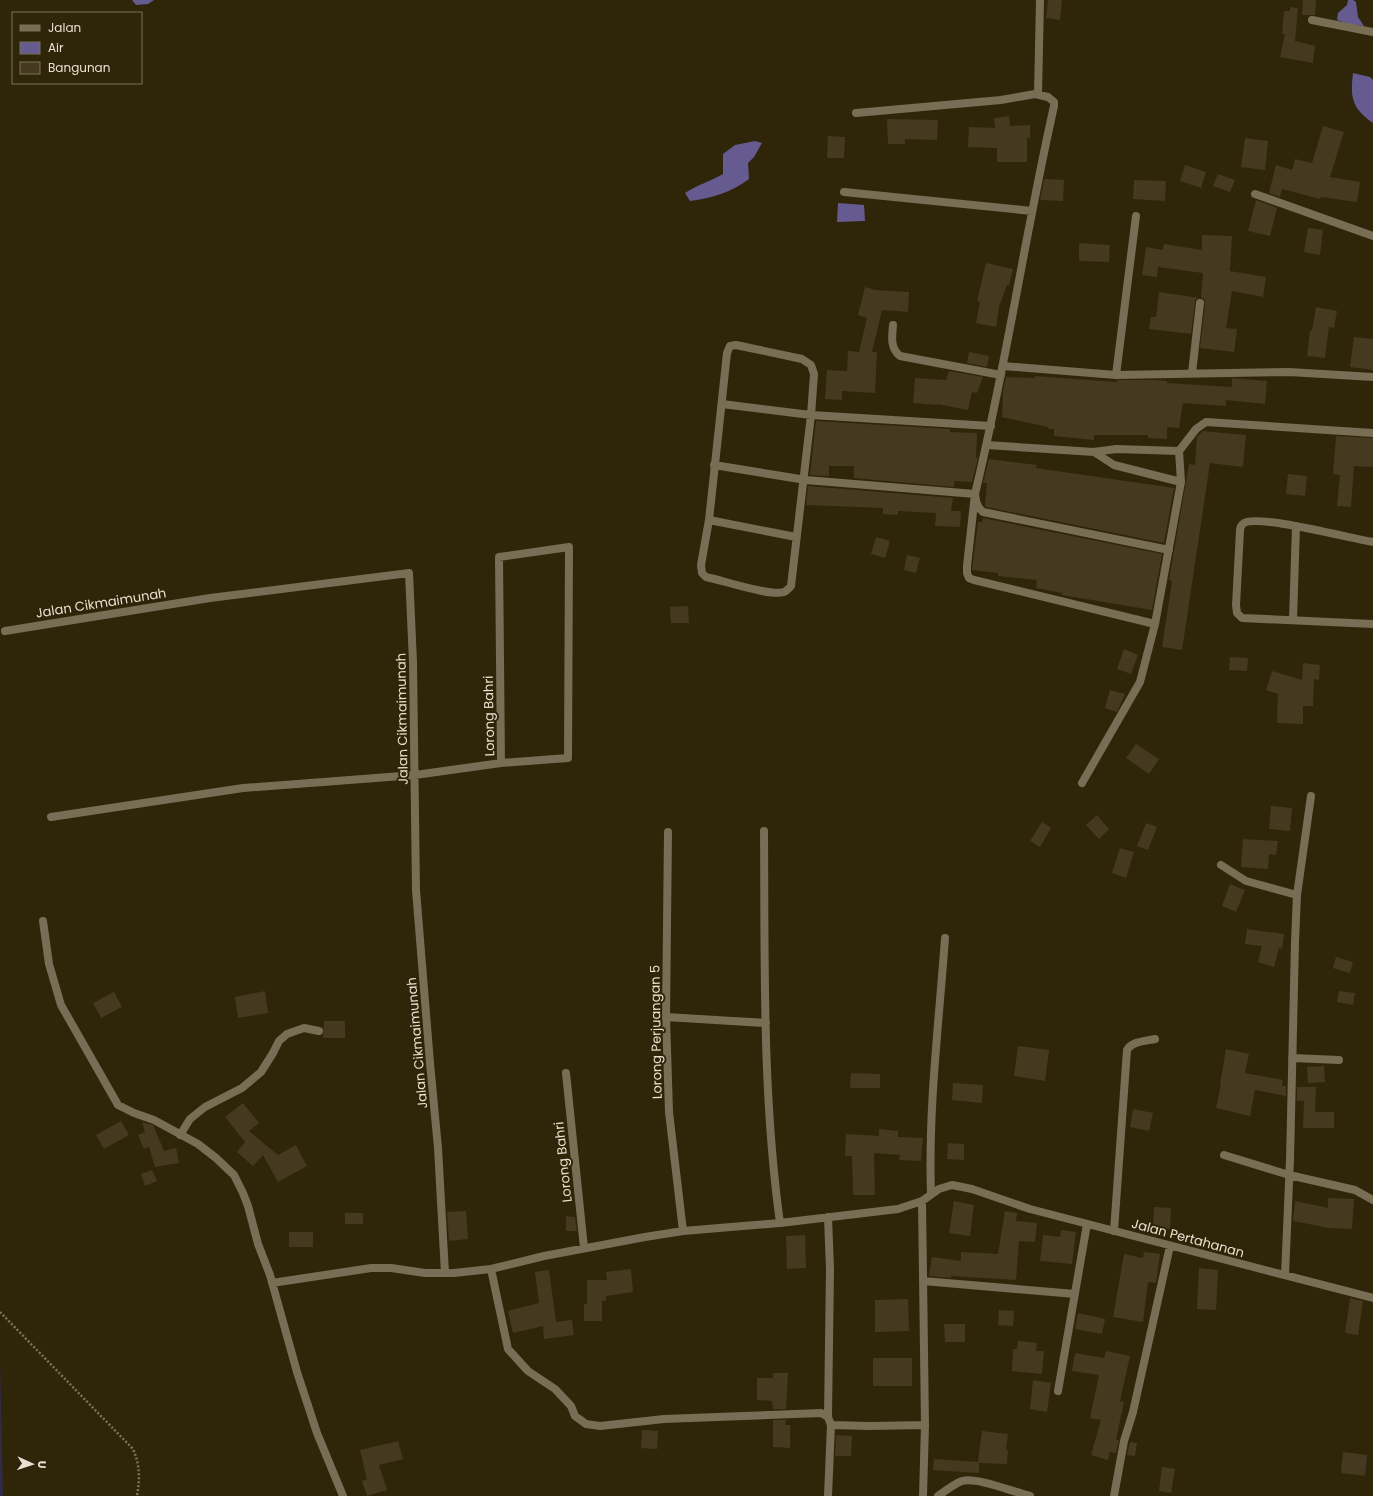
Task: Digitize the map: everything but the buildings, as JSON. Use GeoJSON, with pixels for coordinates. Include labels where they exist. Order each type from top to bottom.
{"type":"FeatureCollection","features":[{"type":"Feature","properties":{"kind":"street"},"geometry":{"type":"LineString","coordinates":[[1038,94],[1040,0]]}},
{"type":"Feature","properties":{"kind":"street"},"geometry":{"type":"LineString","coordinates":[[1312,20],[1373,32]]}},
{"type":"Feature","properties":{"kind":"street"},"geometry":{"type":"LineString","coordinates":[[856,113],[1001,100],[1038,94],[1050,98],[1054,102],[991,426],[975,494],[967,572],[969,578],[974,580],[1156,624]]}},
{"type":"Feature","properties":{"kind":"street"},"geometry":{"type":"LineString","coordinates":[[844,192],[1032,211]]}},
{"type":"Feature","properties":{"kind":"street"},"geometry":{"type":"LineString","coordinates":[[1255,194],[1373,236]]}},
{"type":"Feature","properties":{"kind":"street"},"geometry":{"type":"LineString","coordinates":[[1116,375],[1136,216]]}},
{"type":"Feature","properties":{"kind":"street"},"geometry":{"type":"LineString","coordinates":[[1192,373],[1200,303]]}},
{"type":"Feature","properties":{"kind":"street"},"geometry":{"type":"LineString","coordinates":[[893,325],[892,342],[895,352],[900,356],[1001,375]]}},
{"type":"Feature","properties":{"kind":"street"},"geometry":{"type":"LineString","coordinates":[[736,345],[797,357],[808,362],[813,368],[814,374],[811,415],[791,586],[783,593],[760,590],[706,577],[702,573],[722,404],[727,353],[730,346],[736,345]]}},
{"type":"Feature","properties":{"kind":"street"},"geometry":{"type":"LineString","coordinates":[[1003,366],[1116,375],[1289,372],[1373,377]]}},
{"type":"Feature","properties":{"kind":"street"},"geometry":{"type":"LineString","coordinates":[[722,404],[811,415],[991,426]]}},
{"type":"Feature","properties":{"kind":"street"},"geometry":{"type":"LineString","coordinates":[[1082,783],[1140,682],[1156,624],[1182,482],[1179,451],[1196,429],[1206,422],[1373,432]]}},
{"type":"Feature","properties":{"kind":"street"},"geometry":{"type":"LineString","coordinates":[[987,445],[1094,452],[1116,448],[1179,451]]}},
{"type":"Feature","properties":{"kind":"street"},"geometry":{"type":"LineString","coordinates":[[1094,452],[1114,465],[1182,482]]}},
{"type":"Feature","properties":{"kind":"street"},"geometry":{"type":"LineString","coordinates":[[714,465],[803,480],[975,494]]}},
{"type":"Feature","properties":{"kind":"street"},"geometry":{"type":"LineString","coordinates":[[975,494],[979,509],[983,512],[1170,550]]}},
{"type":"Feature","properties":{"kind":"street"},"geometry":{"type":"LineString","coordinates":[[709,520],[796,537]]}},
{"type":"Feature","properties":{"kind":"street"},"geometry":{"type":"LineString","coordinates":[[1373,542],[1296,526],[1254,521],[1248,522],[1241,526],[1238,554],[1236,605],[1237,613],[1242,618],[1373,624]]}},
{"type":"Feature","properties":{"kind":"street"},"geometry":{"type":"LineString","coordinates":[[1293,620],[1296,526]]}},
{"type":"Feature","properties":{"kind":"street","name":"Lorong Bahri"},"geometry":{"type":"LineString","coordinates":[[569,547],[568,758],[501,763],[499,558],[569,547]]}},
{"type":"Feature","properties":{"kind":"street","name":"Jalan Cikmaimunah"},"geometry":{"type":"LineString","coordinates":[[5,631],[210,598],[409,573],[415,775],[416,890],[438,1148],[445,1273]]}},
{"type":"Feature","properties":{"kind":"street"},"geometry":{"type":"LineString","coordinates":[[51,817],[243,788],[415,775],[501,763]]}},
{"type":"Feature","properties":{"kind":"street"},"geometry":{"type":"LineString","coordinates":[[1284,1275],[1289,1175],[1297,895],[1311,796]]}},
{"type":"Feature","properties":{"kind":"street"},"geometry":{"type":"LineString","coordinates":[[764,831],[768,1111],[773,1175],[780,1222]]}},
{"type":"Feature","properties":{"kind":"street","name":"Lorong Perjuangan 5"},"geometry":{"type":"LineString","coordinates":[[668,832],[666,1017],[669,1112],[684,1231]]}},
{"type":"Feature","properties":{"kind":"street"},"geometry":{"type":"LineString","coordinates":[[1221,865],[1246,881],[1297,895]]}},
{"type":"Feature","properties":{"kind":"street"},"geometry":{"type":"LineString","coordinates":[[44,921],[49,964],[62,1006],[118,1105],[134,1113],[154,1120],[204,1149],[234,1175],[248,1206],[258,1244],[272,1283],[296,1372],[316,1433],[342,1496]]}},
{"type":"Feature","properties":{"kind":"street"},"geometry":{"type":"LineString","coordinates":[[931,1194],[930,1153],[933,1092],[945,938]]}},
{"type":"Feature","properties":{"kind":"street"},"geometry":{"type":"LineString","coordinates":[[666,1017],[766,1024]]}},
{"type":"Feature","properties":{"kind":"street"},"geometry":{"type":"LineString","coordinates":[[180,1135],[190,1119],[205,1107],[242,1088],[261,1072],[279,1041],[287,1034],[304,1028],[319,1031]]}},
{"type":"Feature","properties":{"kind":"street"},"geometry":{"type":"LineString","coordinates":[[1114,1231],[1124,1071],[1127,1050],[1130,1045],[1155,1039]]}},
{"type":"Feature","properties":{"kind":"street"},"geometry":{"type":"LineString","coordinates":[[1292,1058],[1339,1060]]}},
{"type":"Feature","properties":{"kind":"street","name":"Lorong Bahri"},"geometry":{"type":"LineString","coordinates":[[566,1073],[584,1248]]}},
{"type":"Feature","properties":{"kind":"street"},"geometry":{"type":"LineString","coordinates":[[1224,1155],[1289,1175],[1355,1190],[1373,1200]]}},
{"type":"Feature","properties":{"kind":"street","name":"Jalan Pertahanan"},"geometry":{"type":"LineString","coordinates":[[272,1283],[371,1268],[391,1268],[425,1273],[445,1273],[491,1269],[584,1248],[684,1231],[898,1209],[922,1201],[931,1194],[946,1186],[952,1185],[972,1189],[1030,1209],[1373,1298]]}},
{"type":"Feature","properties":{"kind":"street"},"geometry":{"type":"LineString","coordinates":[[922,1201],[925,1425],[923,1496]]}},
{"type":"Feature","properties":{"kind":"street"},"geometry":{"type":"LineString","coordinates":[[828,1217],[830,1269],[830,1421],[828,1496]]}},
{"type":"Feature","properties":{"kind":"street"},"geometry":{"type":"LineString","coordinates":[[1058,1391],[1087,1224]]}},
{"type":"Feature","properties":{"kind":"street"},"geometry":{"type":"LineString","coordinates":[[1114,1496],[1124,1441],[1133,1412],[1170,1246]]}},
{"type":"Feature","properties":{"kind":"street"},"geometry":{"type":"LineString","coordinates":[[491,1269],[508,1349],[528,1371],[555,1389],[571,1406],[576,1416],[586,1424],[600,1426],[664,1419],[821,1413],[830,1421],[870,1426],[925,1425]]}},
{"type":"Feature","properties":{"kind":"street"},"geometry":{"type":"LineString","coordinates":[[924,1282],[1075,1294]]}},
{"type":"Feature","properties":{"kind":"street"},"geometry":{"type":"LineString","coordinates":[[938,1496],[963,1481],[980,1481],[1030,1496]]}},
{"type":"Feature","properties":{"kind":"path"},"geometry":{"type":"LineString","coordinates":[[0,1312],[133,1449],[140,1470],[137,1496]]}},
{"type":"Feature","properties":{"kind":"shaded area"},"geometry":{"type":"Polygon","coordinates":[[[0,1359],[3,1496],[0,1496],[0,1359]]]}},
{"type":"Feature","properties":{"kind":"water"},"geometry":{"type":"Polygon","coordinates":[[[132,0],[154,0],[148,4],[136,5],[132,0]]]}},
{"type":"Feature","properties":{"kind":"water"},"geometry":{"type":"Polygon","coordinates":[[[1348,0],[1353,0],[1356,2],[1358,17],[1364,26],[1349,24],[1337,20],[1338,13],[1347,5],[1348,0]]]}},
{"type":"Feature","properties":{"kind":"water"},"geometry":{"type":"Polygon","coordinates":[[[1353,73],[1370,77],[1373,80],[1373,123],[1366,118],[1354,102],[1352,96],[1353,73]]]}},
{"type":"Feature","properties":{"kind":"water"},"geometry":{"type":"Polygon","coordinates":[[[755,141],[762,143],[754,157],[748,163],[749,179],[736,188],[721,194],[690,201],[685,193],[723,174],[723,154],[735,145],[755,141]]]}},
{"type":"Feature","properties":{"kind":"water"},"geometry":{"type":"Polygon","coordinates":[[[838,203],[864,205],[865,221],[837,222],[838,203]]]}}]}
